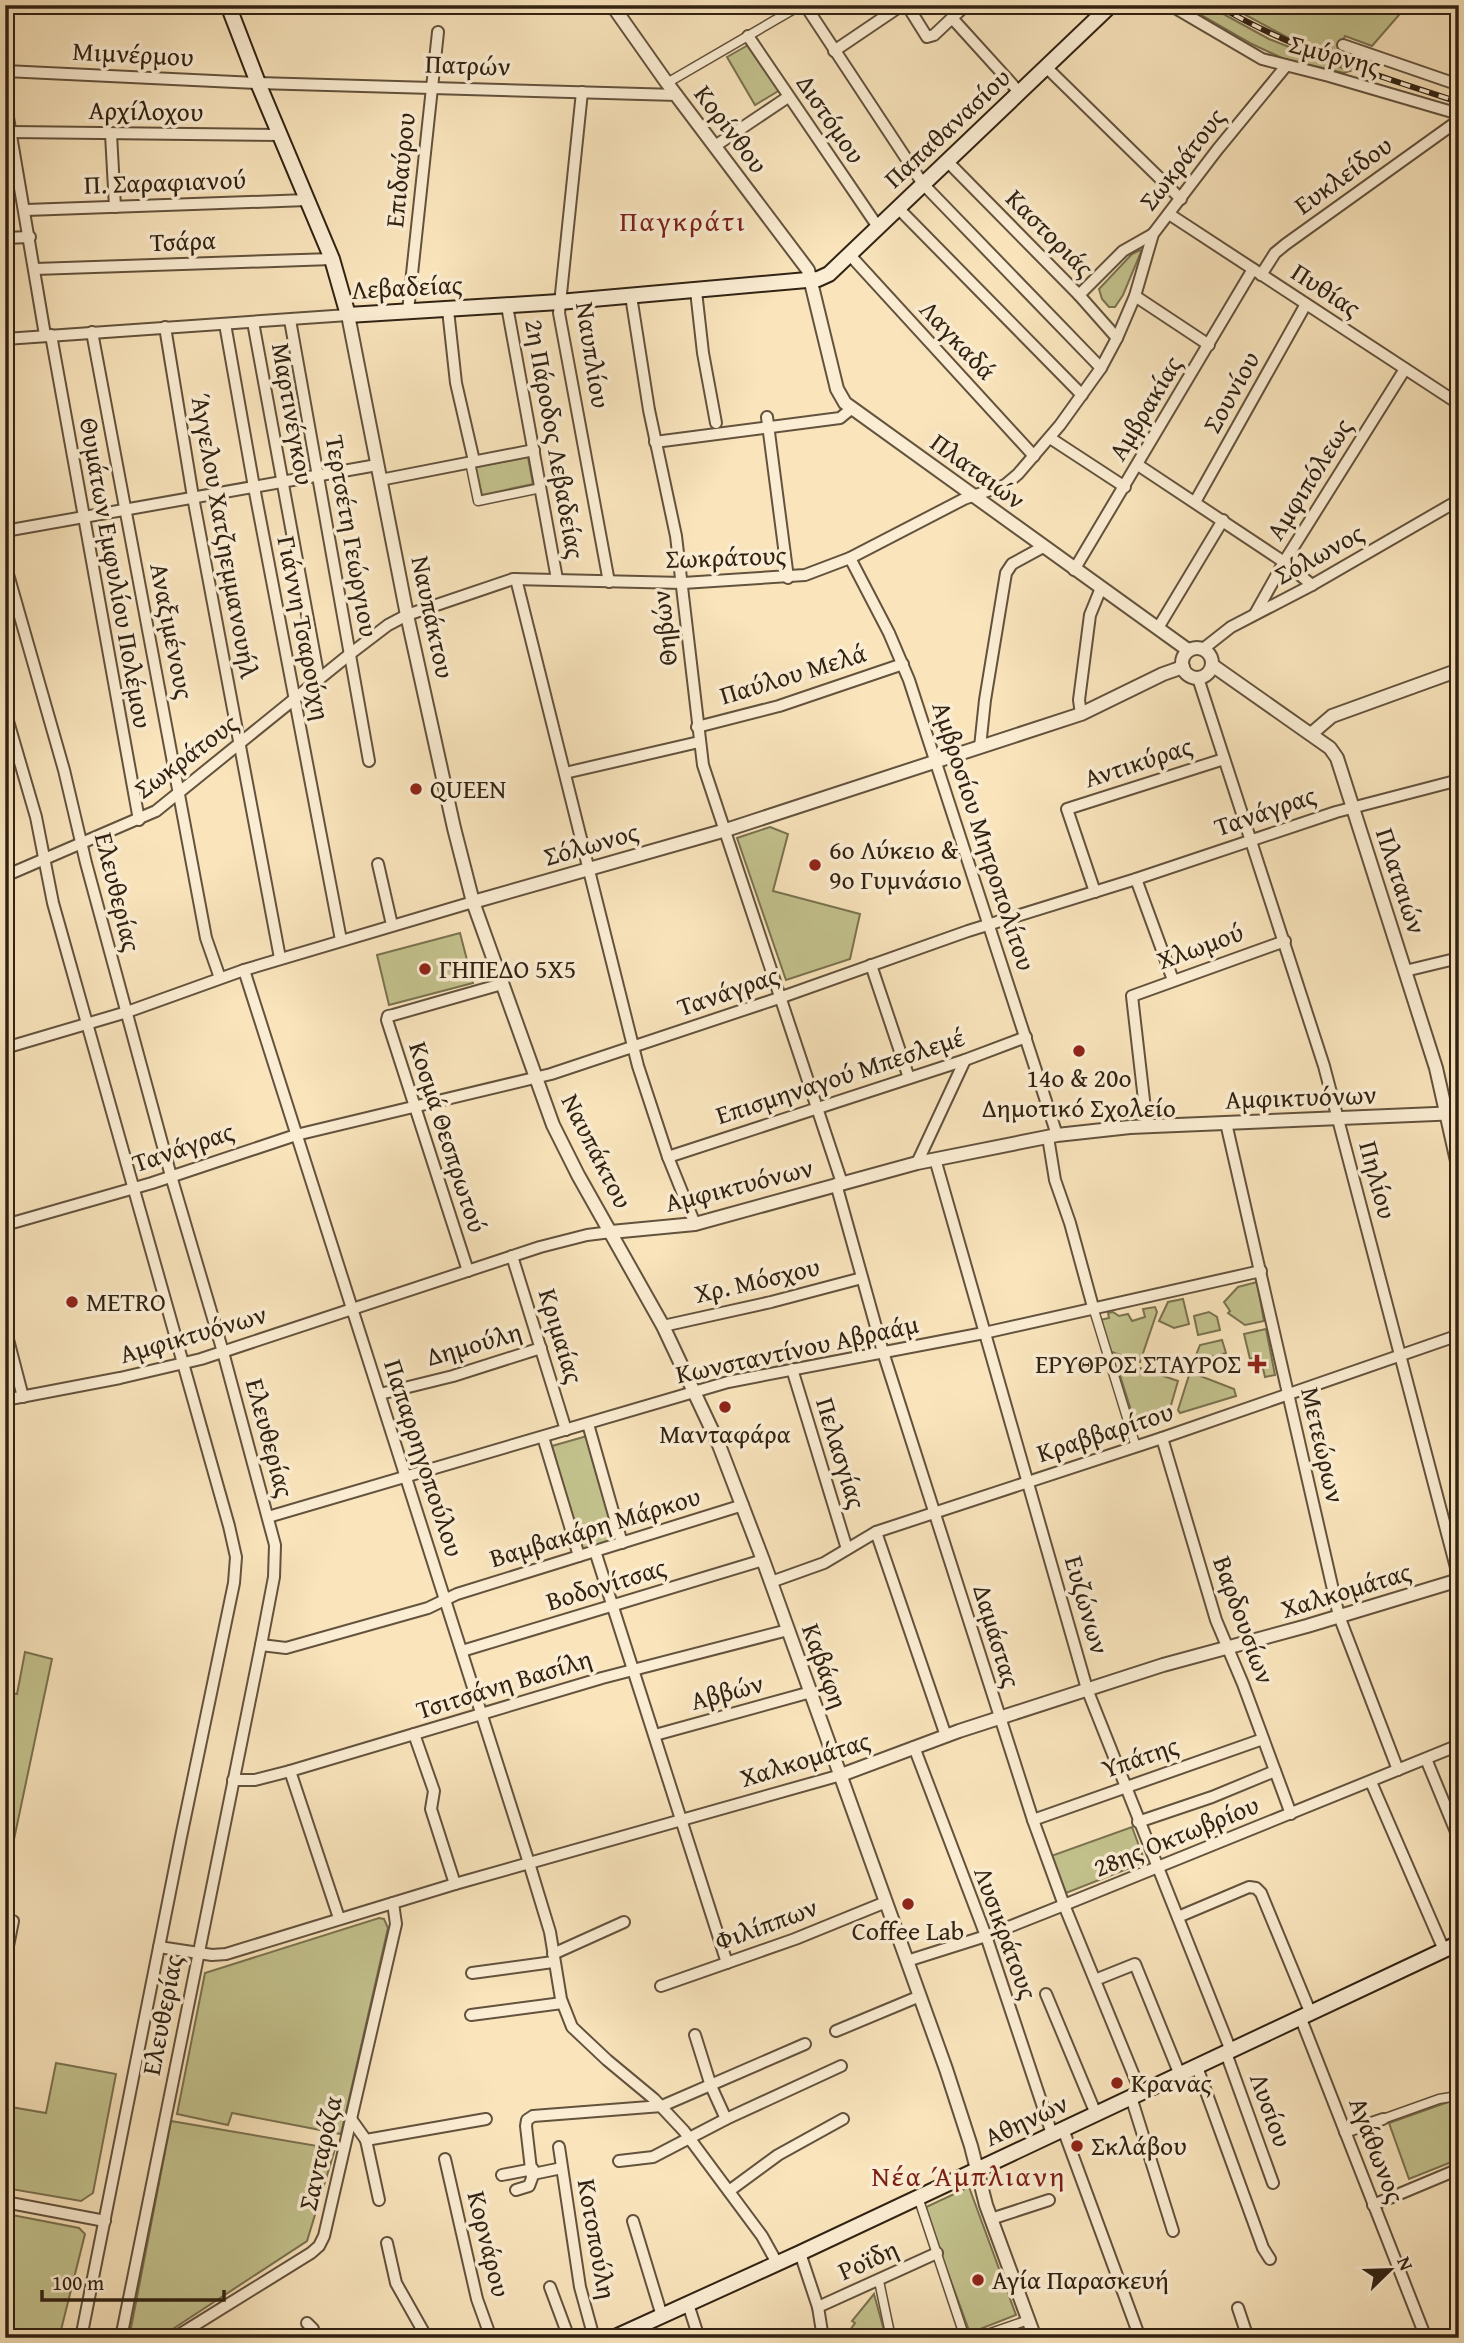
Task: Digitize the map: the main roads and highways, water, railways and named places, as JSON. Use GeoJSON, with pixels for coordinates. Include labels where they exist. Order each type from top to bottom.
{"type":"FeatureCollection","features":[{"type":"Feature","properties":{"kind":"main road","name":"Ναυπάκτου"},"geometry":{"type":"LineString","coordinates":[[228,5],[332,259],[348,315]]}},
{"type":"Feature","properties":{"kind":"main road","name":"Παπαθανασίου"},"geometry":{"type":"LineString","coordinates":[[812,281],[827,275],[878,228],[1111,5]]}},
{"type":"Feature","properties":{"kind":"main road","name":"Λεβαδείας"},"geometry":{"type":"LineString","coordinates":[[348,315],[507,306],[812,281]]}},
{"type":"Feature","properties":{"kind":"main road","name":"Αθηνών"},"geometry":{"type":"LineString","coordinates":[[613,2338],[1459,1943]]}},
{"type":"Feature","properties":{"kind":"railway"},"geometry":{"type":"LineString","coordinates":[[1217,5],[1305,48],[1459,102]]}},
{"type":"Feature","properties":{"kind":"place","name":"QUEEN"},"geometry":{"type":"Point","coordinates":[416,789]}},
{"type":"Feature","properties":{"kind":"place","name":"6ο Λύκειο & 9ο Γυμνάσιο"},"geometry":{"type":"Point","coordinates":[815,865]}},
{"type":"Feature","properties":{"kind":"place","name":"ΓΗΠΕΔΟ 5X5"},"geometry":{"type":"Point","coordinates":[425,969]}},
{"type":"Feature","properties":{"kind":"place","name":"14ο & 20ο Δημοτικό Σχολείο"},"geometry":{"type":"Point","coordinates":[1079,1051]}},
{"type":"Feature","properties":{"kind":"place","name":"METRO"},"geometry":{"type":"Point","coordinates":[72,1302]}},
{"type":"Feature","properties":{"kind":"place","name":"ΕΡΥΘΡΟΣ ΣΤΑΥΡΟΣ"},"geometry":{"type":"Point","coordinates":[1257,1364]}},
{"type":"Feature","properties":{"kind":"place","name":"Μανταφάρα"},"geometry":{"type":"Point","coordinates":[725,1407]}},
{"type":"Feature","properties":{"kind":"place","name":"Coffee Lab"},"geometry":{"type":"Point","coordinates":[908,1904]}},
{"type":"Feature","properties":{"kind":"place","name":"Κρανας"},"geometry":{"type":"Point","coordinates":[1117,2083]}},
{"type":"Feature","properties":{"kind":"place","name":"Σκλάβου"},"geometry":{"type":"Point","coordinates":[1077,2146]}},
{"type":"Feature","properties":{"kind":"place","name":"Αγία Παρασκευή"},"geometry":{"type":"Point","coordinates":[978,2280]}},
{"type":"Feature","properties":{"kind":"district","name":"Παγκράτι"},"geometry":{"type":"Point","coordinates":[683,221]}},
{"type":"Feature","properties":{"kind":"district","name":"Νέα Άμπλιανη"},"geometry":{"type":"Point","coordinates":[969,2176]}}]}
